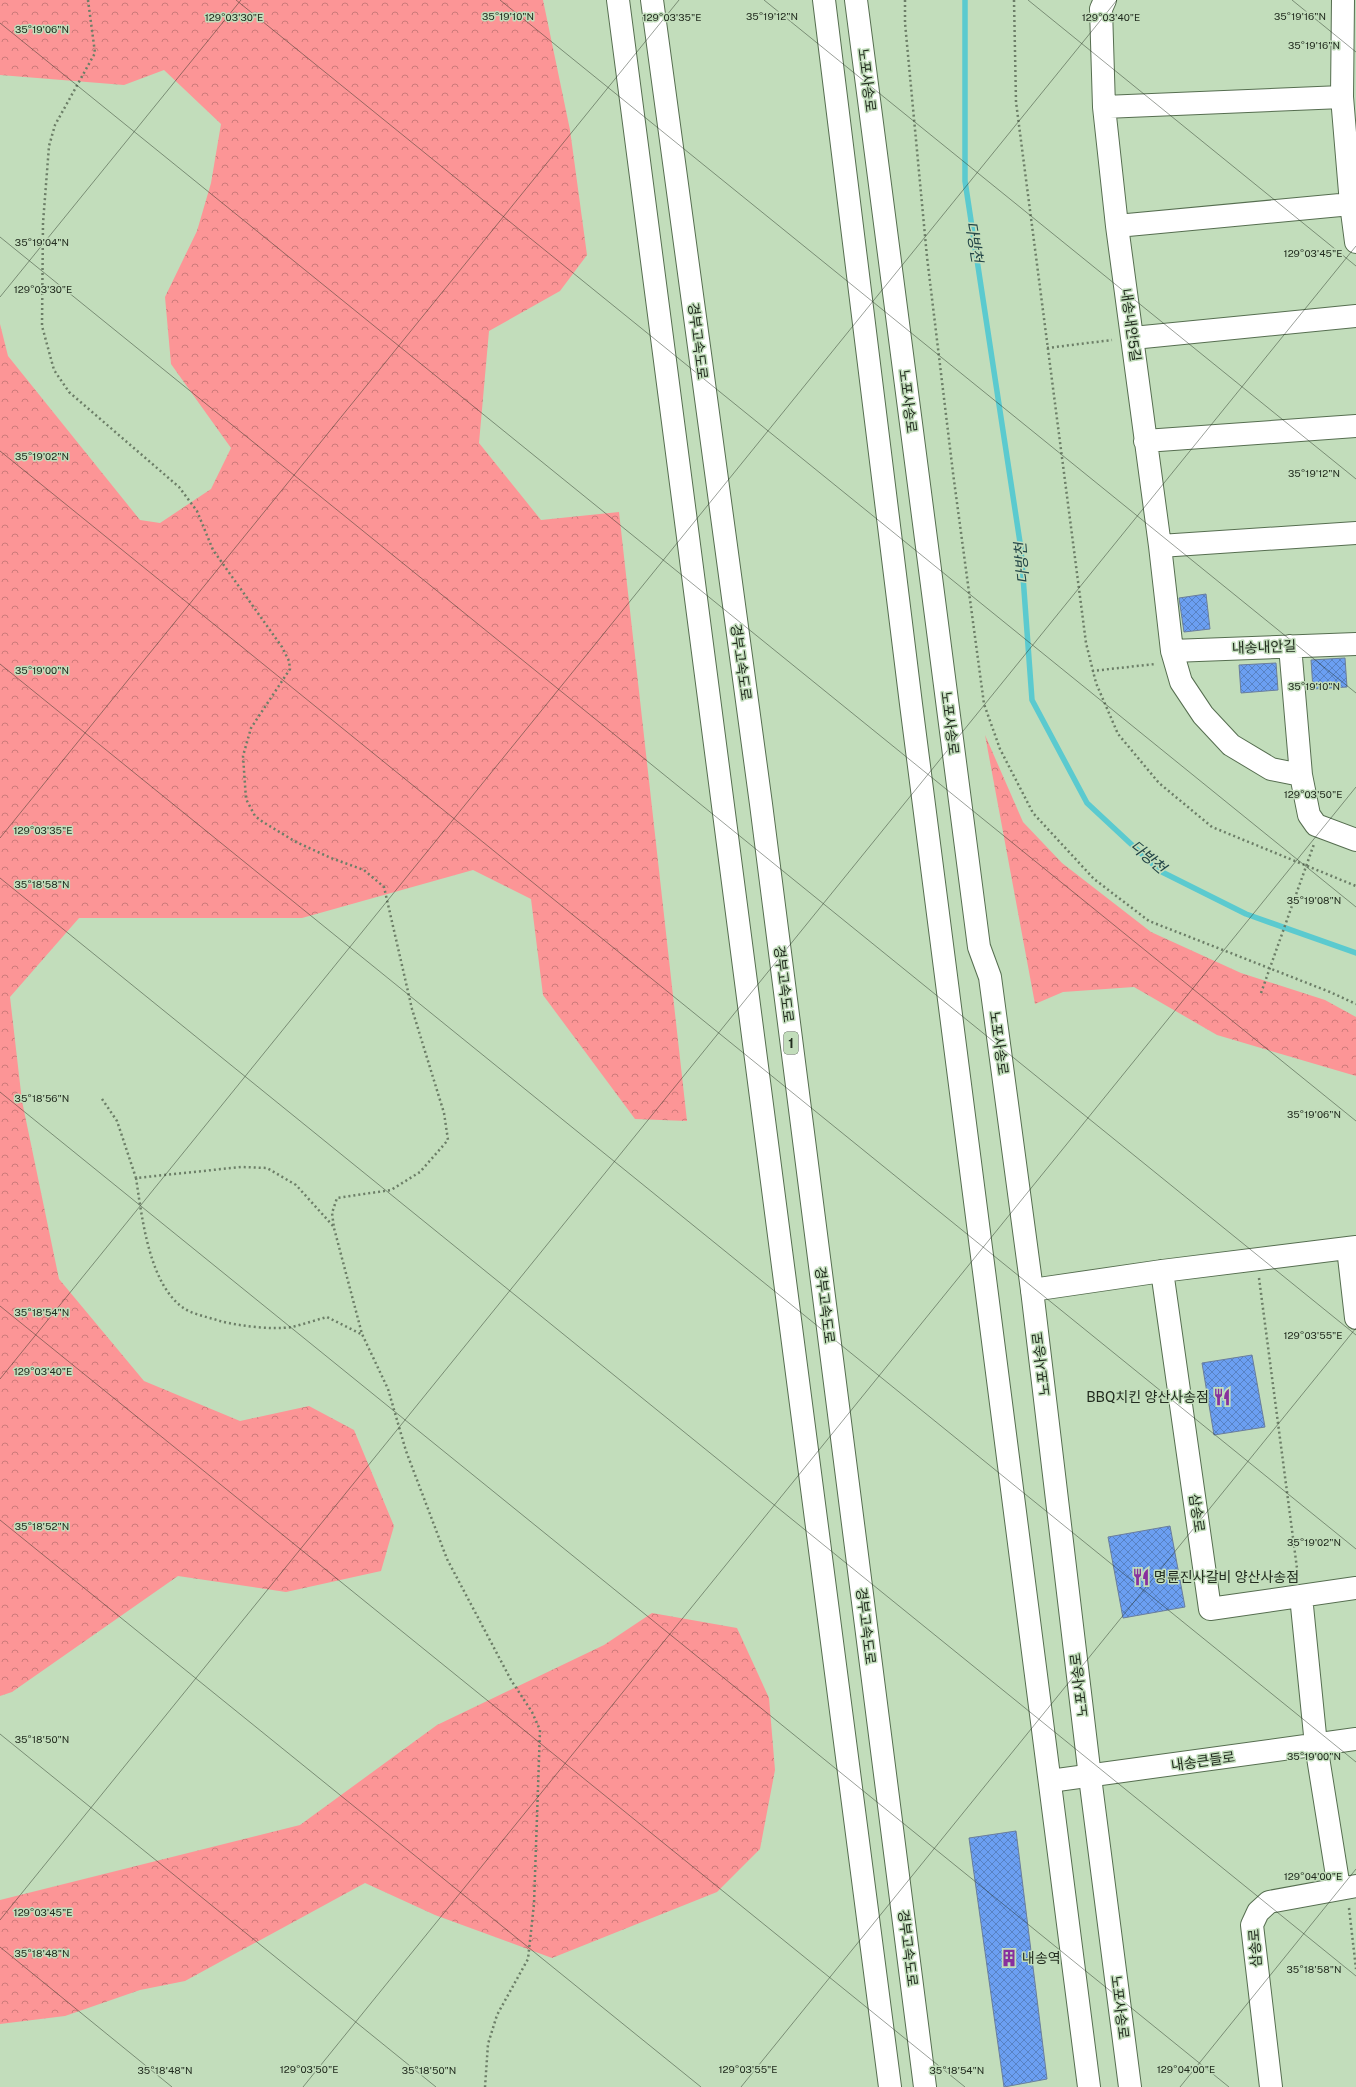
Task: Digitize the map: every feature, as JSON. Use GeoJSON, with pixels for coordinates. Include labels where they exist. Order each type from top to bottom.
{"type":"FeatureCollection","features":[{"type":"Feature","properties":{"kind":"main road"},"geometry":{"type":"LineString","coordinates":[[618,0],[890,2087]]}},
{"type":"Feature","properties":{"kind":"main road","name":"경부고속도로"},"geometry":{"type":"LineString","coordinates":[[652,0],[761,804],[926,2087]]}},
{"type":"Feature","properties":{"kind":"main road"},"geometry":{"type":"LineString","coordinates":[[824,0],[913,720],[1089,2087]]}},
{"type":"Feature","properties":{"kind":"main road","name":"노포사송로"},"geometry":{"type":"LineString","coordinates":[[856,0],[979,947],[990,977],[1032,1290],[1090,1777],[1130,2087]]}},
{"type":"Feature","properties":{"kind":"main road","name":"내송내안5길"},"geometry":{"type":"LineString","coordinates":[[1105,0],[1101,9],[1104,107],[1117,226],[1174,656],[1181,682],[1203,716],[1231,745],[1272,769],[1301,775]]}},
{"type":"Feature","properties":{"kind":"main road"},"geometry":{"type":"LineString","coordinates":[[1343,0],[1342,97],[1351,204],[1356,242]]}},
{"type":"Feature","properties":{"kind":"main road"},"geometry":{"type":"LineString","coordinates":[[1104,107],[1342,97]]}},
{"type":"Feature","properties":{"kind":"main road"},"geometry":{"type":"LineString","coordinates":[[1117,226],[1351,204]]}},
{"type":"Feature","properties":{"kind":"main road"},"geometry":{"type":"LineString","coordinates":[[1133,338],[1356,316]]}},
{"type":"Feature","properties":{"kind":"main road"},"geometry":{"type":"LineString","coordinates":[[1145,441],[1356,426]]}},
{"type":"Feature","properties":{"kind":"main road"},"geometry":{"type":"LineString","coordinates":[[1160,546],[1356,533]]}},
{"type":"Feature","properties":{"kind":"main road","name":"내송내안길"},"geometry":{"type":"LineString","coordinates":[[1174,656],[1290,646],[1356,644]]}},
{"type":"Feature","properties":{"kind":"main road"},"geometry":{"type":"LineString","coordinates":[[1290,646],[1301,775],[1309,814],[1316,825],[1356,840]]}},
{"type":"Feature","properties":{"kind":"main road"},"geometry":{"type":"LineString","coordinates":[[1032,1290],[1162,1271],[1352,1248],[1356,1318]]}},
{"type":"Feature","properties":{"kind":"main road","name":"삼송로"},"geometry":{"type":"LineString","coordinates":[[1162,1271],[1210,1609],[1356,1588]]}},
{"type":"Feature","properties":{"kind":"main road"},"geometry":{"type":"LineString","coordinates":[[1301,1596],[1316,1745],[1347,1887]]}},
{"type":"Feature","properties":{"kind":"main road","name":"내송큰들로"},"geometry":{"type":"LineString","coordinates":[[1050,1781],[1090,1777],[1356,1739]]}},
{"type":"Feature","properties":{"kind":"main road","name":"삼송로"},"geometry":{"type":"LineString","coordinates":[[1271,2087],[1252,1925],[1258,1912],[1269,1902],[1347,1887]]}},
{"type":"Feature","properties":{"kind":"path"},"geometry":{"type":"LineString","coordinates":[[88,0],[95,53],[55,125],[49,146],[43,223],[42,326],[54,370],[69,392],[180,487],[197,511],[213,550],[282,647],[289,661],[290,669],[251,728],[244,756],[246,799],[255,816],[263,822],[296,842],[331,858],[364,870],[384,887],[412,1009],[444,1113],[448,1140],[420,1172],[391,1190],[337,1198],[332,1213],[334,1228],[362,1334],[388,1389],[406,1451],[447,1559],[511,1680],[532,1712],[540,1730],[534,1904],[528,1960],[497,2014],[488,2044],[485,2087]]}},
{"type":"Feature","properties":{"kind":"path"},"geometry":{"type":"LineString","coordinates":[[905,0],[905,23],[918,169],[952,466],[984,704],[1000,749],[1033,813],[1094,879],[1149,921],[1330,992],[1356,1004]]}},
{"type":"Feature","properties":{"kind":"path"},"geometry":{"type":"LineString","coordinates":[[1014,0],[1016,102],[1047,348],[1092,671],[1118,734],[1159,783],[1212,827],[1356,886]]}},
{"type":"Feature","properties":{"kind":"path"},"geometry":{"type":"LineString","coordinates":[[1047,348],[1133,338]]}},
{"type":"Feature","properties":{"kind":"path"},"geometry":{"type":"LineString","coordinates":[[1092,671],[1174,656]]}},
{"type":"Feature","properties":{"kind":"path"},"geometry":{"type":"LineString","coordinates":[[1261,993],[1272,959],[1321,827]]}},
{"type":"Feature","properties":{"kind":"path"},"geometry":{"type":"LineString","coordinates":[[102,1099],[117,1120],[136,1178],[144,1237],[156,1270],[171,1295],[184,1308],[197,1314],[239,1326],[291,1327],[327,1317],[362,1334]]}},
{"type":"Feature","properties":{"kind":"path"},"geometry":{"type":"LineString","coordinates":[[136,1178],[241,1168],[267,1168],[296,1185],[334,1228]]}},
{"type":"Feature","properties":{"kind":"path"},"geometry":{"type":"LineString","coordinates":[[1256,1259],[1301,1596]]}},
{"type":"Feature","properties":{"kind":"path"},"geometry":{"type":"LineString","coordinates":[[1347,1887],[1356,1969]]}},
{"type":"Feature","properties":{"kind":"green space"},"geometry":{"type":"Polygon","coordinates":[[[0,0],[543,0],[570,130],[587,255],[560,291],[489,331],[479,443],[541,520],[619,512],[687,1121],[635,1119],[543,995],[531,899],[473,870],[302,918],[79,918],[10,997],[22,1101],[59,1279],[144,1381],[240,1421],[309,1406],[354,1430],[394,1526],[381,1571],[286,1592],[178,1576],[12,1692],[0,1696],[0,324],[8,356],[140,520],[160,523],[211,489],[231,448],[171,364],[165,297],[197,231],[211,183],[221,124],[164,70],[124,85],[0,75],[0,0]]]}},
{"type":"Feature","properties":{"kind":"green space"},"geometry":{"type":"Polygon","coordinates":[[[985,735],[1023,822],[1062,863],[1151,932],[1241,973],[1325,1000],[1356,1017],[1356,1076],[1217,1035],[1134,987],[1063,992],[1035,1004],[985,735]]]}},
{"type":"Feature","properties":{"kind":"green space"},"geometry":{"type":"Polygon","coordinates":[[[652,1613],[737,1628],[769,1698],[775,1770],[760,1849],[717,1892],[552,1958],[435,1915],[365,1883],[185,1981],[140,1990],[65,2016],[0,2024],[0,1900],[300,1825],[437,1725],[604,1645],[652,1613]]]}},
{"type":"Feature","properties":{"kind":"building"},"geometry":{"type":"Polygon","coordinates":[[[1206,594],[1210,629],[1184,632],[1179,598],[1206,594]]]}},
{"type":"Feature","properties":{"kind":"building"},"geometry":{"type":"Polygon","coordinates":[[[1345,658],[1347,687],[1313,689],[1311,660],[1345,658]]]}},
{"type":"Feature","properties":{"kind":"building"},"geometry":{"type":"Polygon","coordinates":[[[1276,663],[1278,690],[1241,693],[1239,665],[1276,663]]]}},
{"type":"Feature","properties":{"kind":"building"},"geometry":{"type":"Polygon","coordinates":[[[1252,1355],[1265,1427],[1214,1435],[1202,1363],[1252,1355]]]}},
{"type":"Feature","properties":{"kind":"building"},"geometry":{"type":"Polygon","coordinates":[[[1170,1526],[1185,1607],[1123,1618],[1108,1537],[1170,1526]]]}},
{"type":"Feature","properties":{"kind":"building","name":"내송역"},"geometry":{"type":"Polygon","coordinates":[[[1016,1831],[1047,2079],[1004,2087],[969,1838],[1016,1831]]]}},
{"type":"Feature","properties":{"kind":"waterway","name":"다방천"},"geometry":{"type":"LineString","coordinates":[[965,0],[965,181],[1021,549],[1032,700],[1087,803],[1160,871],[1246,914],[1356,953]]}},
{"type":"Feature","properties":{"kind":"place","name":"BBQ치킨 양산사송점"},"geometry":{"type":"Point","coordinates":[1222,1397]}},
{"type":"Feature","properties":{"kind":"place","name":"명륜진사갈비 양산사송점"},"geometry":{"type":"Point","coordinates":[1141,1577]}},
{"type":"Feature","properties":{"kind":"place","name":"내송역"},"geometry":{"type":"Point","coordinates":[1009,1958]}}]}
